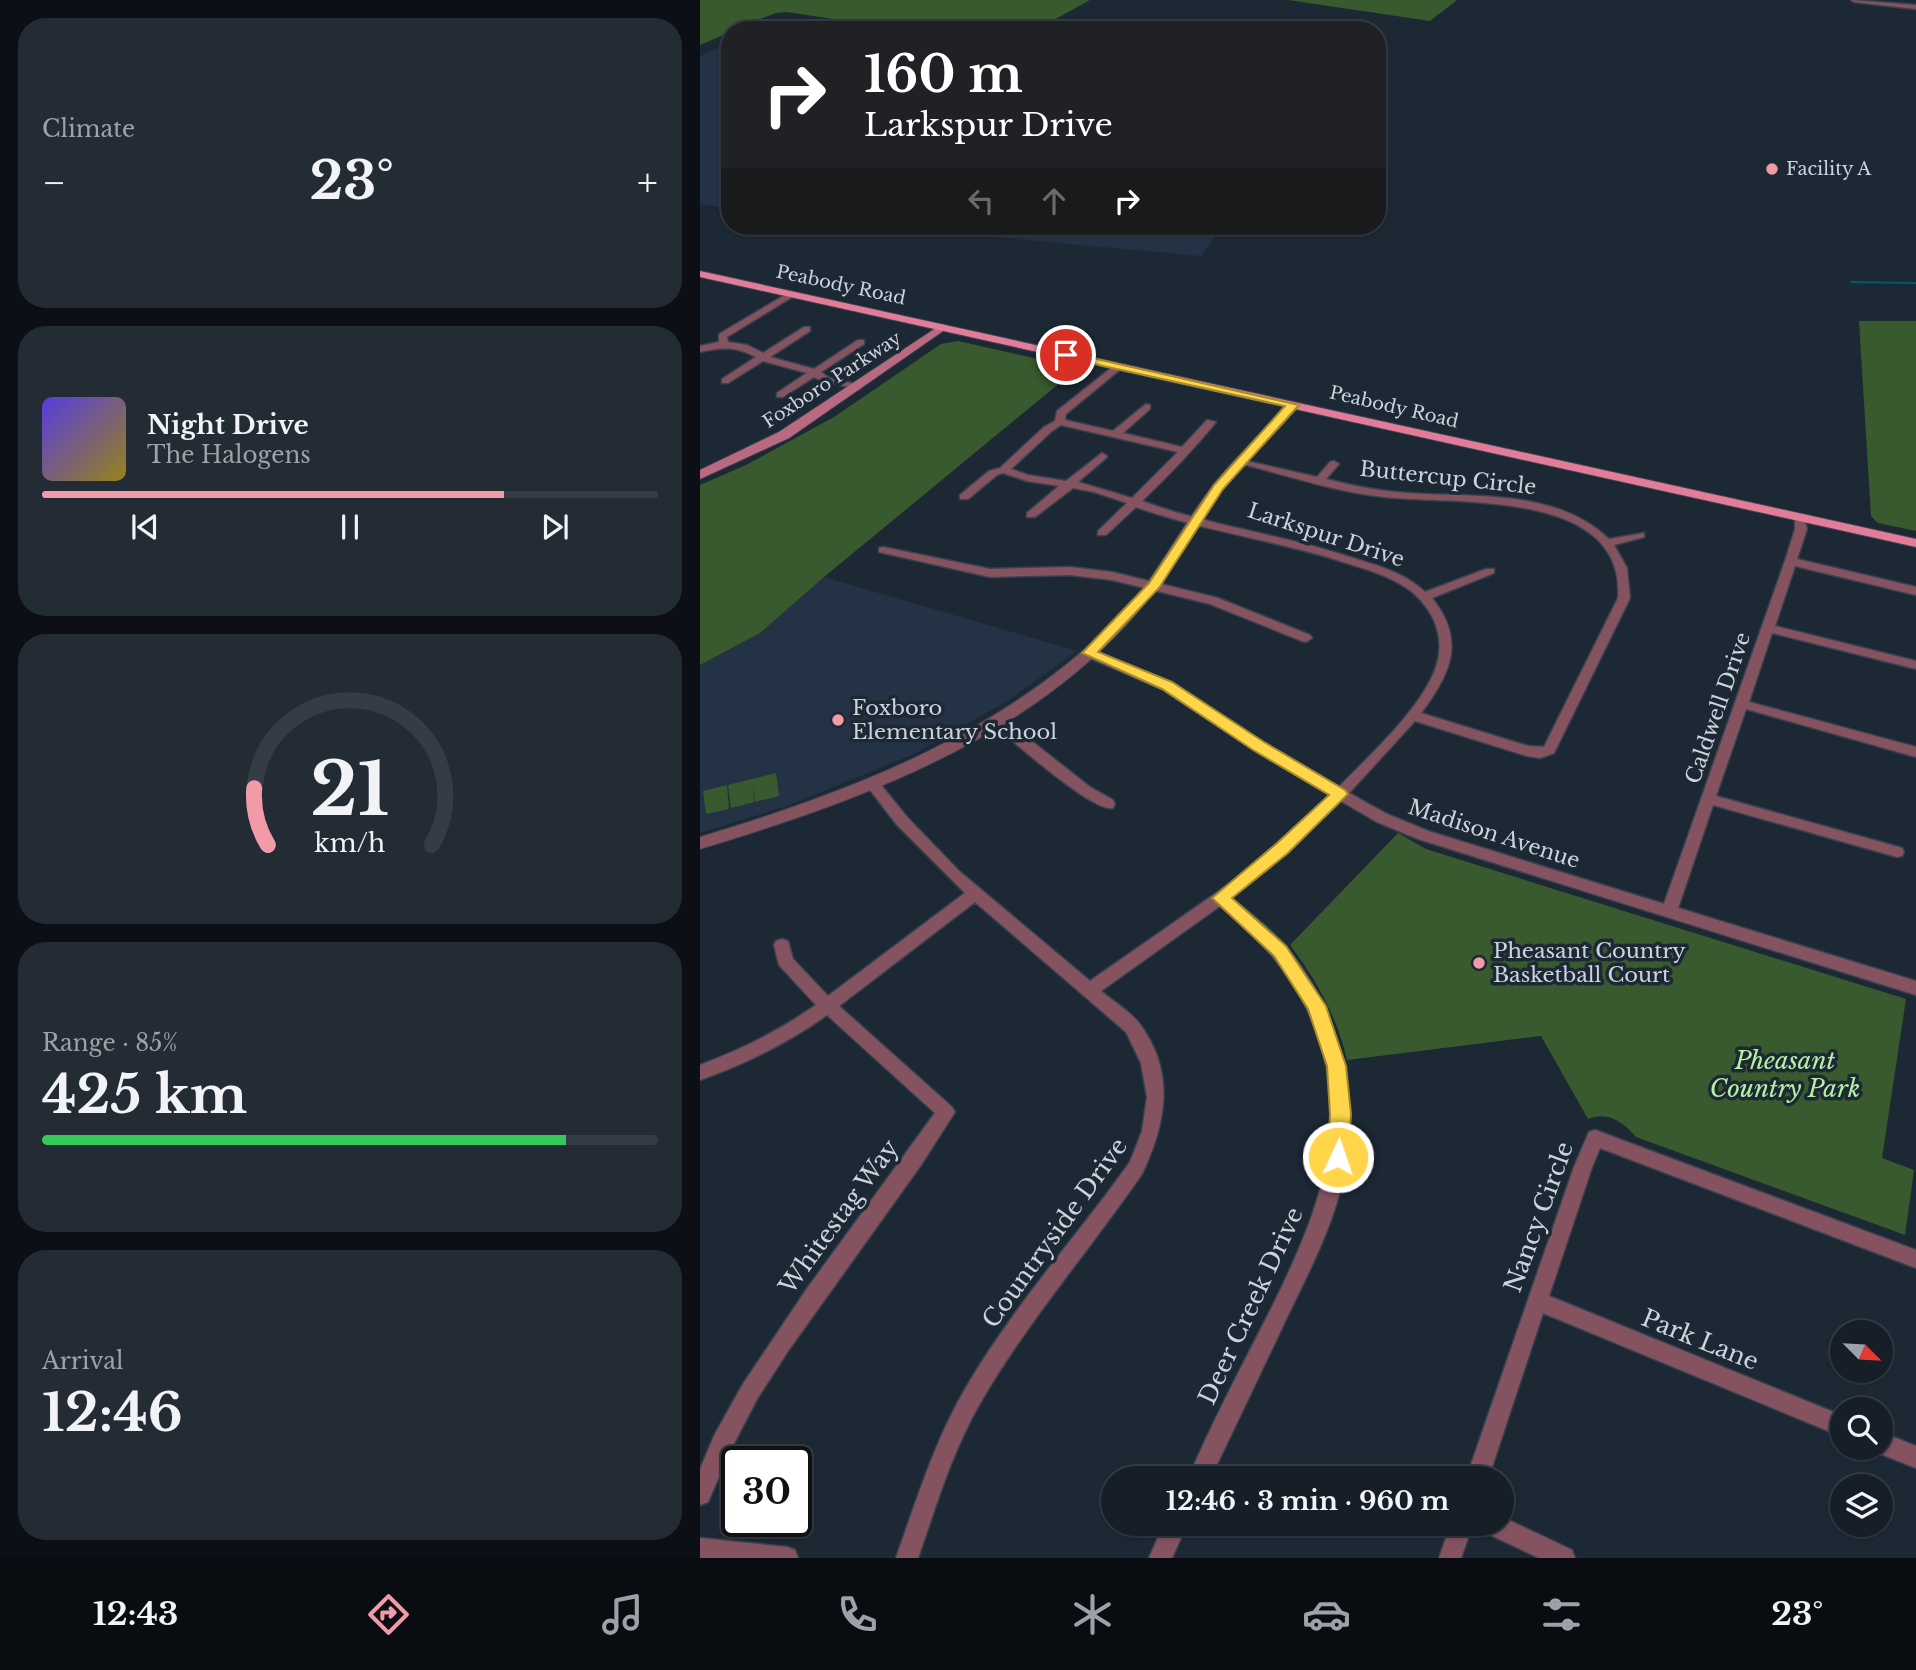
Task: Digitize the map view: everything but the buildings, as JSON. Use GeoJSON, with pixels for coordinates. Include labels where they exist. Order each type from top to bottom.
{"type":"FeatureCollection","features":[{"type":"Feature","properties":{"kind":"main road","name":"Peabody Road"},"geometry":{"type":"LineString","coordinates":[[700,274],[1916,543]]}},
{"type":"Feature","properties":{"kind":"main road","name":"Foxboro Parkway"},"geometry":{"type":"LineString","coordinates":[[700,475],[783,435],[942,327]]}},
{"type":"Feature","properties":{"kind":"street"},"geometry":{"type":"LineString","coordinates":[[1854,0],[1916,7]]}},
{"type":"Feature","properties":{"kind":"street"},"geometry":{"type":"LineString","coordinates":[[724,344],[722,336],[793,294]]}},
{"type":"Feature","properties":{"kind":"street"},"geometry":{"type":"LineString","coordinates":[[796,327],[820,332]]}},
{"type":"Feature","properties":{"kind":"street"},"geometry":{"type":"LineString","coordinates":[[725,381],[807,330]]}},
{"type":"Feature","properties":{"kind":"street"},"geometry":{"type":"LineString","coordinates":[[850,339],[873,345]]}},
{"type":"Feature","properties":{"kind":"street"},"geometry":{"type":"LineString","coordinates":[[780,396],[861,342]]}},
{"type":"Feature","properties":{"kind":"street"},"geometry":{"type":"LineString","coordinates":[[700,349],[724,344],[744,347],[764,357],[815,373],[826,380],[857,387]]}},
{"type":"Feature","properties":{"kind":"street"},"geometry":{"type":"LineString","coordinates":[[1060,422],[1061,413],[1118,367]]}},
{"type":"Feature","properties":{"kind":"street"},"geometry":{"type":"LineString","coordinates":[[712,378],[737,384]]}},
{"type":"Feature","properties":{"kind":"street"},"geometry":{"type":"LineString","coordinates":[[766,392],[792,398]]}},
{"type":"Feature","properties":{"kind":"street"},"geometry":{"type":"LineString","coordinates":[[700,843],[792,814],[872,783],[931,757],[1036,695],[1089,653],[1154,585],[1218,487],[1293,405]]}},
{"type":"Feature","properties":{"kind":"street"},"geometry":{"type":"LineString","coordinates":[[1115,435],[1146,407]]}},
{"type":"Feature","properties":{"kind":"street"},"geometry":{"type":"LineString","coordinates":[[964,497],[993,473],[1003,470],[1048,429],[1060,422],[1183,450]]}},
{"type":"Feature","properties":{"kind":"street"},"geometry":{"type":"LineString","coordinates":[[1102,533],[1180,458],[1183,450],[1211,422]]}},
{"type":"Feature","properties":{"kind":"street"},"geometry":{"type":"LineString","coordinates":[[1031,515],[1059,489],[1076,481],[1102,456]]}},
{"type":"Feature","properties":{"kind":"street","name":"Buttercup Circle"},"geometry":{"type":"LineString","coordinates":[[1242,461],[1390,495],[1482,498],[1527,504],[1575,520],[1607,542],[1623,572],[1624,598],[1549,750],[1527,751],[1412,715]]}},
{"type":"Feature","properties":{"kind":"street"},"geometry":{"type":"LineString","coordinates":[[1320,480],[1334,464]]}},
{"type":"Feature","properties":{"kind":"street","name":"Larkspur Drive"},"geometry":{"type":"LineString","coordinates":[[1003,470],[1054,485],[1083,486],[1136,501],[1144,508],[1254,532],[1381,571],[1411,585],[1425,596],[1444,624],[1446,648],[1441,670],[1390,744],[1282,849],[1220,898],[1090,990]]}},
{"type":"Feature","properties":{"kind":"street","name":"Caldwell Drive"},"geometry":{"type":"LineString","coordinates":[[1669,912],[1791,562],[1801,529],[1799,517]]}},
{"type":"Feature","properties":{"kind":"street"},"geometry":{"type":"LineString","coordinates":[[1607,542],[1640,535]]}},
{"type":"Feature","properties":{"kind":"street"},"geometry":{"type":"LineString","coordinates":[[883,550],[990,573],[1089,572],[1154,585],[1213,601],[1306,638]]}},
{"type":"Feature","properties":{"kind":"street"},"geometry":{"type":"LineString","coordinates":[[1791,562],[1916,590]]}},
{"type":"Feature","properties":{"kind":"street"},"geometry":{"type":"LineString","coordinates":[[1425,596],[1490,571]]}},
{"type":"Feature","properties":{"kind":"street"},"geometry":{"type":"LineString","coordinates":[[1768,628],[1916,665]]}},
{"type":"Feature","properties":{"kind":"street","name":"Madison Avenue"},"geometry":{"type":"LineString","coordinates":[[1089,653],[1167,686],[1259,746],[1340,794],[1382,818],[1423,835],[1916,988]]}},
{"type":"Feature","properties":{"kind":"street"},"geometry":{"type":"LineString","coordinates":[[1742,704],[1916,751]]}},
{"type":"Feature","properties":{"kind":"street"},"geometry":{"type":"LineString","coordinates":[[996,720],[1085,791],[1108,804]]}},
{"type":"Feature","properties":{"kind":"street","name":"Countryside Drive"},"geometry":{"type":"LineString","coordinates":[[872,783],[902,821],[975,894],[1132,1027],[1144,1046],[1157,1084],[1155,1118],[1148,1147],[1121,1191],[1006,1343],[971,1400],[945,1454],[907,1558]]}},
{"type":"Feature","properties":{"kind":"street"},"geometry":{"type":"LineString","coordinates":[[1709,799],[1897,852]]}},
{"type":"Feature","properties":{"kind":"street"},"geometry":{"type":"LineString","coordinates":[[700,1073],[753,1051],[826,1005],[975,894]]}},
{"type":"Feature","properties":{"kind":"street","name":"Deer Creek Drive"},"geometry":{"type":"LineString","coordinates":[[1205,1466],[1309,1252],[1329,1199],[1338,1157],[1340,1114],[1337,1066],[1316,1006],[1280,951],[1220,898]]}},
{"type":"Feature","properties":{"kind":"street"},"geometry":{"type":"LineString","coordinates":[[782,945],[785,961],[826,1005]]}},
{"type":"Feature","properties":{"kind":"street","name":"Whitestag Way"},"geometry":{"type":"LineString","coordinates":[[700,1494],[736,1416],[791,1326],[946,1112],[826,1005]]}},
{"type":"Feature","properties":{"kind":"street","name":"Nancy Circle"},"geometry":{"type":"LineString","coordinates":[[1481,1466],[1595,1138],[1916,1259]]}},
{"type":"Feature","properties":{"kind":"street","name":"Park Lane"},"geometry":{"type":"LineString","coordinates":[[1537,1301],[1830,1422]]}},
{"type":"Feature","properties":{"kind":"street"},"geometry":{"type":"LineString","coordinates":[[1893,1448],[1916,1457]]}},
{"type":"Feature","properties":{"kind":"street"},"geometry":{"type":"LineString","coordinates":[[1514,1534],[1564,1558]]}},
{"type":"Feature","properties":{"kind":"street"},"geometry":{"type":"LineString","coordinates":[[1160,1558],[1170,1536]]}},
{"type":"Feature","properties":{"kind":"street"},"geometry":{"type":"LineString","coordinates":[[1450,1558],[1458,1536]]}},
{"type":"Feature","properties":{"kind":"street"},"geometry":{"type":"LineString","coordinates":[[700,1549],[787,1558]]}},
{"type":"Feature","properties":{"kind":"shaded area"},"geometry":{"type":"Polygon","coordinates":[[[721,47],[721,208],[700,204],[700,56],[721,47]]]}},
{"type":"Feature","properties":{"kind":"shaded area"},"geometry":{"type":"Polygon","coordinates":[[[971,235],[1216,235],[1201,256],[971,235]]]}},
{"type":"Feature","properties":{"kind":"shaded area","name":"Foxboro Elementary School"},"geometry":{"type":"Polygon","coordinates":[[[824,577],[1077,651],[1009,700],[914,754],[787,806],[700,833],[700,665],[760,633],[824,577]]]}},
{"type":"Feature","properties":{"kind":"green space"},"geometry":{"type":"Polygon","coordinates":[[[700,0],[1090,0],[1052,21],[846,21],[787,12],[776,13],[754,21],[721,21],[721,36],[700,45],[700,0]]]}},
{"type":"Feature","properties":{"kind":"green space"},"geometry":{"type":"Polygon","coordinates":[[[1288,0],[1457,0],[1430,21],[1288,0]]]}},
{"type":"Feature","properties":{"kind":"green space"},"geometry":{"type":"Polygon","coordinates":[[[1859,321],[1916,321],[1916,531],[1878,523],[1871,516],[1859,321]]]}},
{"type":"Feature","properties":{"kind":"green space"},"geometry":{"type":"Polygon","coordinates":[[[958,341],[1078,368],[760,633],[700,665],[700,485],[746,465],[834,417],[941,344],[958,341]]]}},
{"type":"Feature","properties":{"kind":"green space"},"geometry":{"type":"Polygon","coordinates":[[[776,773],[779,796],[755,802],[753,785],[754,802],[731,808],[728,785],[776,773]]]}},
{"type":"Feature","properties":{"kind":"green space"},"geometry":{"type":"Polygon","coordinates":[[[727,785],[729,809],[706,814],[703,791],[727,785]]]}},
{"type":"Feature","properties":{"kind":"green space","name":"Pheasant Country Park"},"geometry":{"type":"Polygon","coordinates":[[[1398,833],[1426,849],[1906,999],[1882,1158],[1914,1170],[1905,1235],[1636,1137],[1615,1119],[1602,1116],[1588,1119],[1541,1036],[1347,1060],[1338,1029],[1325,1000],[1290,945],[1398,833]]]}},
{"type":"Feature","properties":{"kind":"waterway"},"geometry":{"type":"LineString","coordinates":[[1851,282],[1916,283]]}},
{"type":"Feature","properties":{"kind":"place","name":"Facility A"},"geometry":{"type":"Point","coordinates":[1772,169]}},
{"type":"Feature","properties":{"kind":"place","name":"Foxboro Elementary School"},"geometry":{"type":"Point","coordinates":[838,720]}},
{"type":"Feature","properties":{"kind":"place","name":"Pheasant Country Basketball Court"},"geometry":{"type":"Point","coordinates":[1479,963]}},
{"type":"Feature","properties":{"kind":"route"},"geometry":{"type":"LineString","coordinates":[[1066,355],[1293,405],[1218,487],[1154,585],[1118,626],[1089,653],[1167,686],[1259,746],[1340,794],[1282,849],[1220,898],[1280,951],[1316,1006],[1337,1066],[1340,1114],[1338,1157]]}}]}
